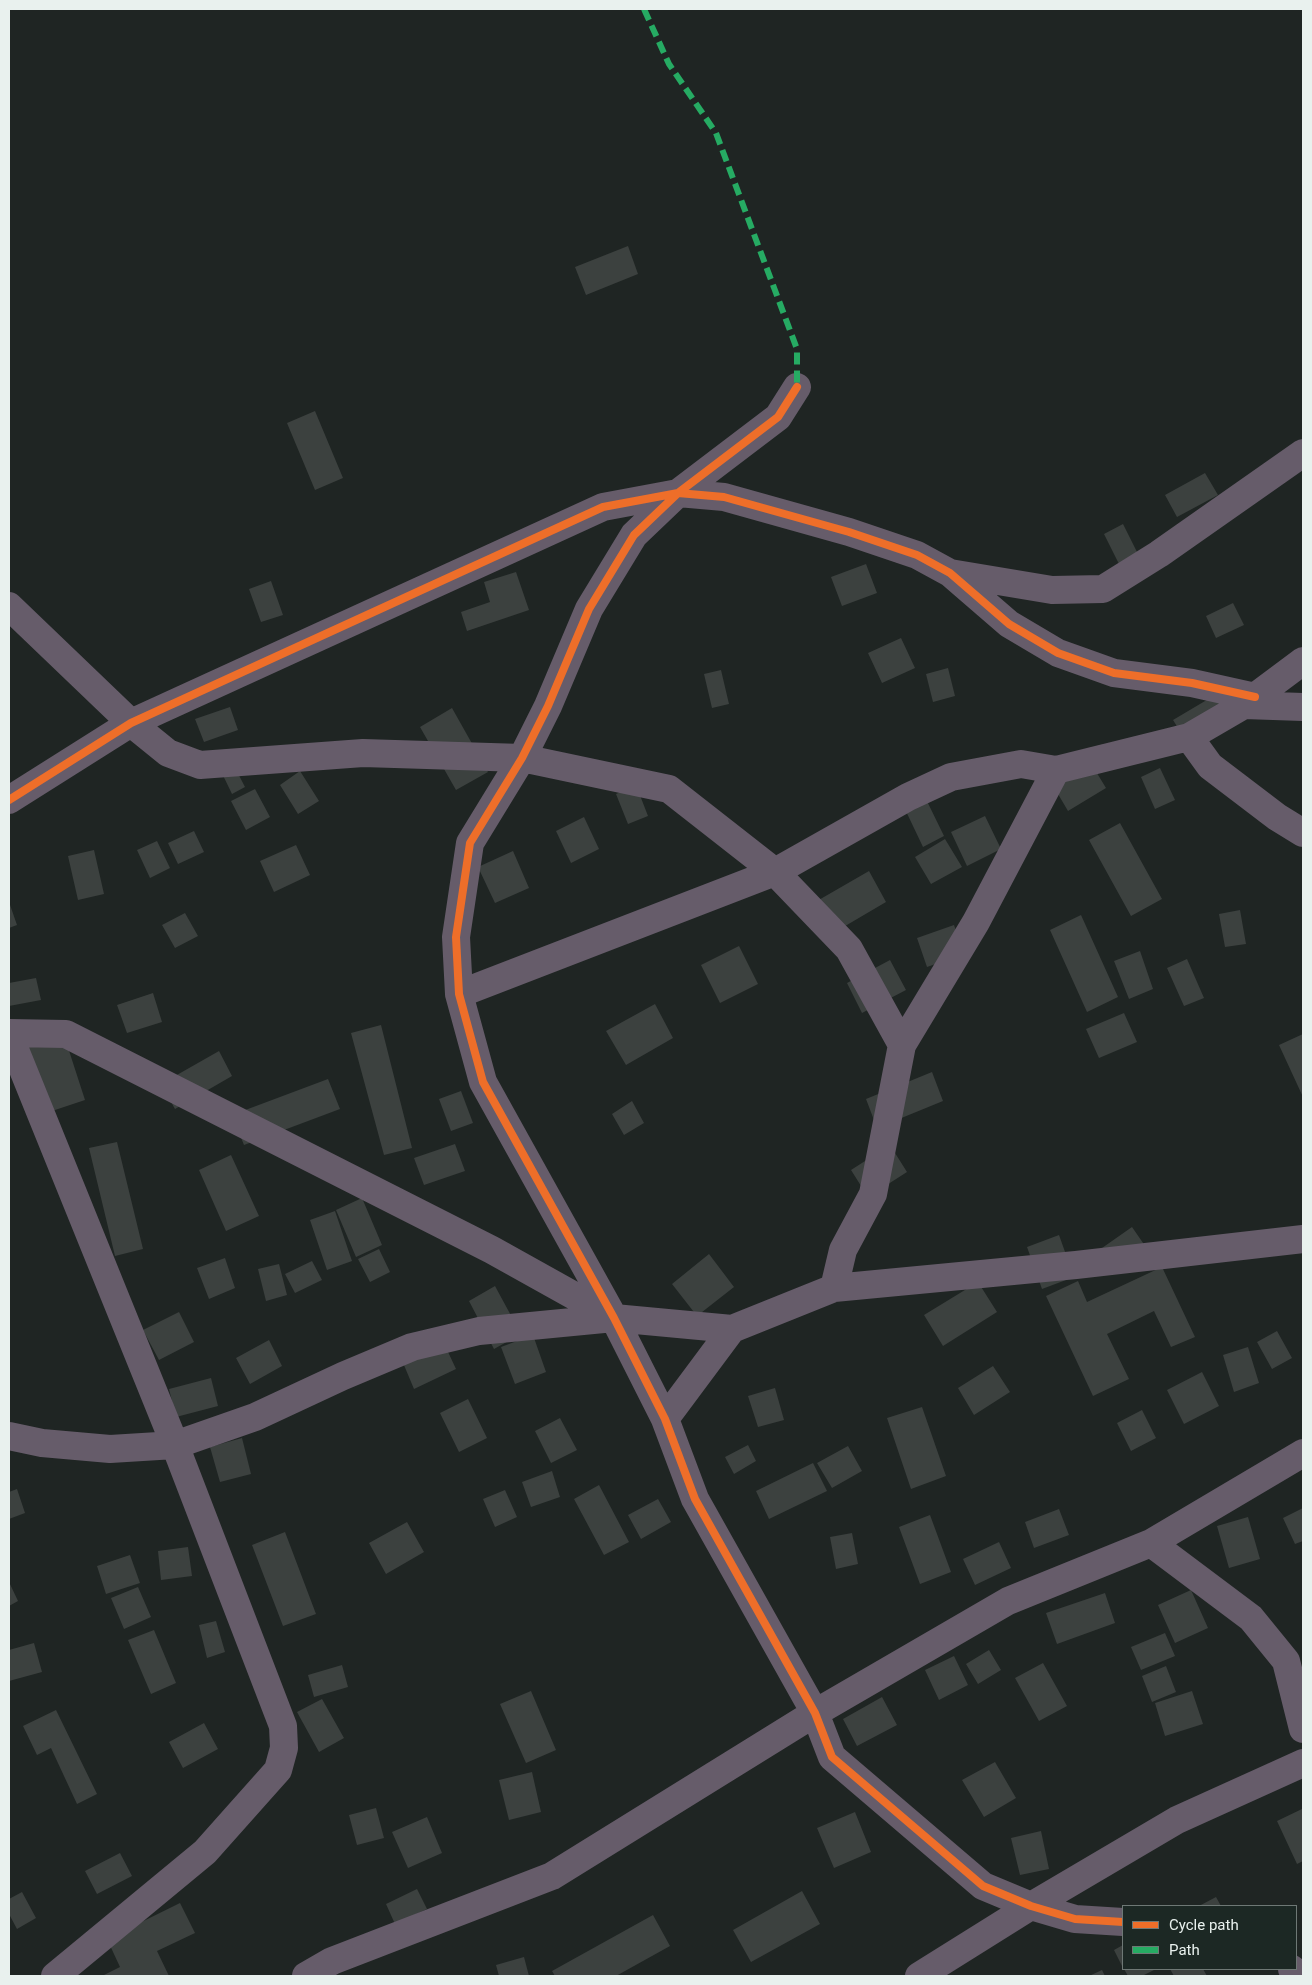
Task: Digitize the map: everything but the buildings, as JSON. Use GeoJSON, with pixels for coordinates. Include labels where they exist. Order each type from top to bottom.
{"type":"FeatureCollection","features":[{"type":"Feature","properties":{"kind":"street"},"geometry":{"type":"LineString","coordinates":[[797,387],[778,417],[678,493],[634,535],[589,609],[548,706],[522,758],[470,843],[456,937],[459,994],[483,1082],[614,1318],[665,1419],[695,1499],[815,1714],[832,1758],[983,1886],[1031,1906],[1075,1919],[1122,1922]]}},
{"type":"Feature","properties":{"kind":"street"},"geometry":{"type":"LineString","coordinates":[[950,573],[1052,590],[1103,589],[1159,554],[1303,453]]}},
{"type":"Feature","properties":{"kind":"street"},"geometry":{"type":"LineString","coordinates":[[9,800],[131,723],[603,507],[678,493],[724,497],[849,532],[917,555],[950,573],[1009,624],[1058,653],[1114,672],[1192,683],[1250,701],[1303,707]]}},
{"type":"Feature","properties":{"kind":"street"},"geometry":{"type":"LineString","coordinates":[[9,606],[131,723],[168,752],[200,765],[363,753],[522,758],[669,789],[775,872],[849,950],[902,1045]]}},
{"type":"Feature","properties":{"kind":"street"},"geometry":{"type":"LineString","coordinates":[[459,994],[775,872],[908,797],[951,777],[1020,764],[1056,770],[1189,738],[1250,701],[1303,660]]}},
{"type":"Feature","properties":{"kind":"street"},"geometry":{"type":"LineString","coordinates":[[1189,738],[1210,766],[1276,817],[1303,833]]}},
{"type":"Feature","properties":{"kind":"street"},"geometry":{"type":"LineString","coordinates":[[834,1288],[843,1250],[873,1194],[902,1045],[976,922],[1056,770]]}},
{"type":"Feature","properties":{"kind":"street"},"geometry":{"type":"LineString","coordinates":[[55,1976],[205,1852],[278,1770],[284,1748],[283,1726],[175,1445],[9,1034],[66,1034],[492,1250],[614,1318]]}},
{"type":"Feature","properties":{"kind":"street"},"geometry":{"type":"LineString","coordinates":[[9,1436],[42,1443],[110,1449],[175,1445],[255,1417],[343,1376],[412,1347],[479,1331],[614,1318],[732,1329],[834,1288],[1076,1265],[1303,1239]]}},
{"type":"Feature","properties":{"kind":"street"},"geometry":{"type":"LineString","coordinates":[[665,1419],[732,1329]]}},
{"type":"Feature","properties":{"kind":"street"},"geometry":{"type":"LineString","coordinates":[[306,1976],[332,1961],[552,1876],[815,1714],[1008,1601],[1151,1543],[1303,1453]]}},
{"type":"Feature","properties":{"kind":"street"},"geometry":{"type":"LineString","coordinates":[[1151,1543],[1251,1618],[1286,1661],[1303,1729]]}},
{"type":"Feature","properties":{"kind":"street"},"geometry":{"type":"LineString","coordinates":[[918,1976],[1031,1906],[1177,1820],[1303,1763]]}},
{"type":"Feature","properties":{"kind":"marked path"},"geometry":{"type":"LineString","coordinates":[[644,9],[669,64],[716,133],[797,349],[797,387]]}},
{"type":"Feature","properties":{"kind":"cycle path"},"geometry":{"type":"LineString","coordinates":[[797,387],[778,417],[678,493],[634,535],[589,609],[548,706],[522,758],[470,843],[456,937],[459,994],[483,1082],[614,1318],[665,1419],[695,1499],[815,1713],[832,1757],[983,1886],[1031,1906],[1075,1919],[1122,1922]]}},
{"type":"Feature","properties":{"kind":"cycle path"},"geometry":{"type":"LineString","coordinates":[[9,800],[131,723],[603,507],[678,493],[724,497],[849,532],[917,555],[950,573],[1009,624],[1058,653],[1114,673],[1192,683],[1255,697]]}}]}
